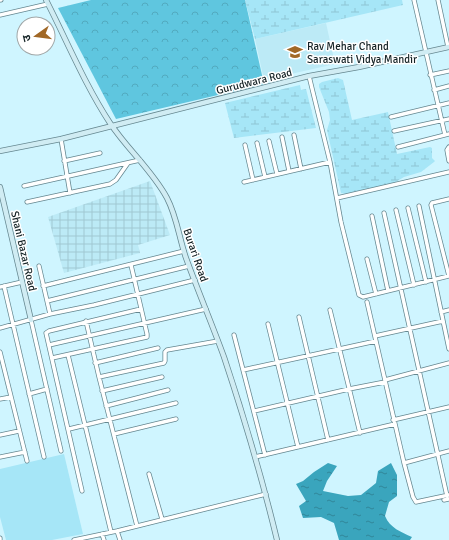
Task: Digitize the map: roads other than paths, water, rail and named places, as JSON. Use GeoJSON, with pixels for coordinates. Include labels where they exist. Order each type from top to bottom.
{"type":"FeatureCollection","features":[{"type":"Feature","properties":{"kind":"street"},"geometry":{"type":"LineString","coordinates":[[398,147],[447,135],[441,121],[414,0]]}},
{"type":"Feature","properties":{"kind":"street"},"geometry":{"type":"LineString","coordinates":[[438,0],[448,47]]}},
{"type":"Feature","properties":{"kind":"street"},"geometry":{"type":"LineString","coordinates":[[0,15],[47,2]]}},
{"type":"Feature","properties":{"kind":"street","name":"Burari Road"},"geometry":{"type":"LineString","coordinates":[[47,2],[91,92],[112,125],[154,178],[167,198],[189,266],[218,341],[266,494],[277,540]]}},
{"type":"Feature","properties":{"kind":"street","name":"Gurudwara Road"},"geometry":{"type":"LineString","coordinates":[[0,151],[61,139],[309,76],[359,67],[448,47]]}},
{"type":"Feature","properties":{"kind":"street"},"geometry":{"type":"LineString","coordinates":[[430,75],[449,71]]}},
{"type":"Feature","properties":{"kind":"street"},"geometry":{"type":"LineString","coordinates":[[309,76],[330,162],[341,222],[358,294],[361,297],[449,276],[431,205],[432,203],[449,199]]}},
{"type":"Feature","properties":{"kind":"street"},"geometry":{"type":"LineString","coordinates":[[434,90],[449,86]]}},
{"type":"Feature","properties":{"kind":"street"},"geometry":{"type":"LineString","coordinates":[[391,117],[449,103]]}},
{"type":"Feature","properties":{"kind":"street"},"geometry":{"type":"LineString","coordinates":[[394,131],[449,119]]}},
{"type":"Feature","properties":{"kind":"street"},"geometry":{"type":"LineString","coordinates":[[294,135],[301,168]]}},
{"type":"Feature","properties":{"kind":"street"},"geometry":{"type":"LineString","coordinates":[[282,137],[289,171]]}},
{"type":"Feature","properties":{"kind":"street"},"geometry":{"type":"LineString","coordinates":[[61,139],[70,193]]}},
{"type":"Feature","properties":{"kind":"street"},"geometry":{"type":"LineString","coordinates":[[269,141],[277,174]]}},
{"type":"Feature","properties":{"kind":"street"},"geometry":{"type":"LineString","coordinates":[[257,143],[265,177]]}},
{"type":"Feature","properties":{"kind":"street"},"geometry":{"type":"LineString","coordinates":[[245,145],[253,180]]}},
{"type":"Feature","properties":{"kind":"street"},"geometry":{"type":"LineString","coordinates":[[449,147],[447,150],[449,161]]}},
{"type":"Feature","properties":{"kind":"street"},"geometry":{"type":"LineString","coordinates":[[64,161],[100,153]]}},
{"type":"Feature","properties":{"kind":"street"},"geometry":{"type":"LineString","coordinates":[[24,186],[140,160]]}},
{"type":"Feature","properties":{"kind":"street"},"geometry":{"type":"LineString","coordinates":[[244,182],[330,162]]}},
{"type":"Feature","properties":{"kind":"street"},"geometry":{"type":"LineString","coordinates":[[27,202],[110,184],[118,177],[128,163]]}},
{"type":"Feature","properties":{"kind":"street"},"geometry":{"type":"LineString","coordinates":[[337,198],[449,172]]}},
{"type":"Feature","properties":{"kind":"street","name":"Shani Bazar Road"},"geometry":{"type":"LineString","coordinates":[[0,187],[31,320]]}},
{"type":"Feature","properties":{"kind":"street"},"geometry":{"type":"LineString","coordinates":[[419,206],[449,346]]}},
{"type":"Feature","properties":{"kind":"street"},"geometry":{"type":"LineString","coordinates":[[408,208],[426,282]]}},
{"type":"Feature","properties":{"kind":"street"},"geometry":{"type":"LineString","coordinates":[[396,210],[414,285]]}},
{"type":"Feature","properties":{"kind":"street"},"geometry":{"type":"LineString","coordinates":[[384,213],[448,497]]}},
{"type":"Feature","properties":{"kind":"street"},"geometry":{"type":"LineString","coordinates":[[372,216],[388,291]]}},
{"type":"Feature","properties":{"kind":"street"},"geometry":{"type":"LineString","coordinates":[[43,286],[184,251]]}},
{"type":"Feature","properties":{"kind":"street"},"geometry":{"type":"LineString","coordinates":[[367,259],[376,294]]}},
{"type":"Feature","properties":{"kind":"street"},"geometry":{"type":"LineString","coordinates":[[52,358],[147,337],[131,265]]}},
{"type":"Feature","properties":{"kind":"street"},"geometry":{"type":"LineString","coordinates":[[39,266],[50,314]]}},
{"type":"Feature","properties":{"kind":"street"},"geometry":{"type":"LineString","coordinates":[[47,301],[189,266]]}},
{"type":"Feature","properties":{"kind":"street"},"geometry":{"type":"LineString","coordinates":[[0,328],[50,314],[138,295],[195,280]]}},
{"type":"Feature","properties":{"kind":"street"},"geometry":{"type":"LineString","coordinates":[[22,282],[2,287],[14,325],[44,457]]}},
{"type":"Feature","properties":{"kind":"street"},"geometry":{"type":"LineString","coordinates":[[367,302],[393,420],[413,496],[416,502],[448,497]]}},
{"type":"Feature","properties":{"kind":"street"},"geometry":{"type":"LineString","coordinates":[[82,491],[69,429],[46,336],[47,332],[86,321],[142,309]]}},
{"type":"Feature","properties":{"kind":"street"},"geometry":{"type":"LineString","coordinates":[[49,345],[206,309]]}},
{"type":"Feature","properties":{"kind":"street"},"geometry":{"type":"LineString","coordinates":[[330,310],[360,433]]}},
{"type":"Feature","properties":{"kind":"street"},"geometry":{"type":"LineString","coordinates":[[442,312],[449,310]]}},
{"type":"Feature","properties":{"kind":"street"},"geometry":{"type":"LineString","coordinates":[[299,317],[328,440]]}},
{"type":"Feature","properties":{"kind":"street"},"geometry":{"type":"LineString","coordinates":[[31,320],[61,451]]}},
{"type":"Feature","properties":{"kind":"street"},"geometry":{"type":"LineString","coordinates":[[86,321],[102,391],[137,526]]}},
{"type":"Feature","properties":{"kind":"street"},"geometry":{"type":"LineString","coordinates":[[375,336],[443,321]]}},
{"type":"Feature","properties":{"kind":"street"},"geometry":{"type":"LineString","coordinates":[[268,324],[298,447]]}},
{"type":"Feature","properties":{"kind":"street"},"geometry":{"type":"LineString","coordinates":[[234,335],[265,455]]}},
{"type":"Feature","properties":{"kind":"street"},"geometry":{"type":"LineString","coordinates":[[99,377],[164,362],[166,361],[165,352],[167,350],[218,341]]}},
{"type":"Feature","properties":{"kind":"street"},"geometry":{"type":"LineString","coordinates":[[243,370],[376,341]]}},
{"type":"Feature","properties":{"kind":"street"},"geometry":{"type":"LineString","coordinates":[[95,362],[158,348]]}},
{"type":"Feature","properties":{"kind":"street"},"geometry":{"type":"LineString","coordinates":[[0,352],[27,461]]}},
{"type":"Feature","properties":{"kind":"street"},"geometry":{"type":"LineString","coordinates":[[68,355],[111,532]]}},
{"type":"Feature","properties":{"kind":"street"},"geometry":{"type":"LineString","coordinates":[[254,411],[385,381],[449,363]]}},
{"type":"Feature","properties":{"kind":"street"},"geometry":{"type":"LineString","coordinates":[[102,391],[162,377]]}},
{"type":"Feature","properties":{"kind":"street"},"geometry":{"type":"LineString","coordinates":[[29,394],[47,389]]}},
{"type":"Feature","properties":{"kind":"street"},"geometry":{"type":"LineString","coordinates":[[106,406],[168,390]]}},
{"type":"Feature","properties":{"kind":"street"},"geometry":{"type":"LineString","coordinates":[[0,399],[11,397]]}},
{"type":"Feature","properties":{"kind":"street"},"geometry":{"type":"LineString","coordinates":[[69,429],[176,403]]}},
{"type":"Feature","properties":{"kind":"street"},"geometry":{"type":"LineString","coordinates":[[393,420],[449,407]]}},
{"type":"Feature","properties":{"kind":"street"},"geometry":{"type":"LineString","coordinates":[[114,434],[176,419]]}},
{"type":"Feature","properties":{"kind":"street"},"geometry":{"type":"LineString","coordinates":[[255,458],[395,424]]}},
{"type":"Feature","properties":{"kind":"street"},"geometry":{"type":"LineString","coordinates":[[0,435],[19,431]]}},
{"type":"Feature","properties":{"kind":"street"},"geometry":{"type":"LineString","coordinates":[[0,457],[25,452]]}},
{"type":"Feature","properties":{"kind":"street"},"geometry":{"type":"LineString","coordinates":[[404,463],[449,452]]}},
{"type":"Feature","properties":{"kind":"street"},"geometry":{"type":"LineString","coordinates":[[149,474],[162,519]]}},
{"type":"Feature","properties":{"kind":"street"},"geometry":{"type":"LineString","coordinates":[[74,540],[117,531],[266,494]]}},
{"type":"Feature","properties":{"kind":"street"},"geometry":{"type":"LineString","coordinates":[[444,500],[448,497]]}},
{"type":"Feature","properties":{"kind":"street"},"geometry":{"type":"LineString","coordinates":[[117,531],[120,540]]}},
{"type":"Feature","properties":{"kind":"street"},"geometry":{"type":"LineString","coordinates":[[102,534],[104,540]]}},
{"type":"Feature","properties":{"kind":"water"},"geometry":{"type":"Polygon","coordinates":[[[328,463],[337,466],[327,481],[323,491],[348,496],[361,495],[376,483],[378,471],[391,463],[397,475],[397,496],[389,502],[385,516],[393,527],[412,537],[410,540],[339,540],[334,523],[321,517],[303,518],[299,506],[306,501],[296,484],[303,481],[328,463]]]}},
{"type":"Feature","properties":{"kind":"place","name":"Rav Mehar Chand Saraswati Vidya Mandir"},"geometry":{"type":"Point","coordinates":[295,52]}}]}
